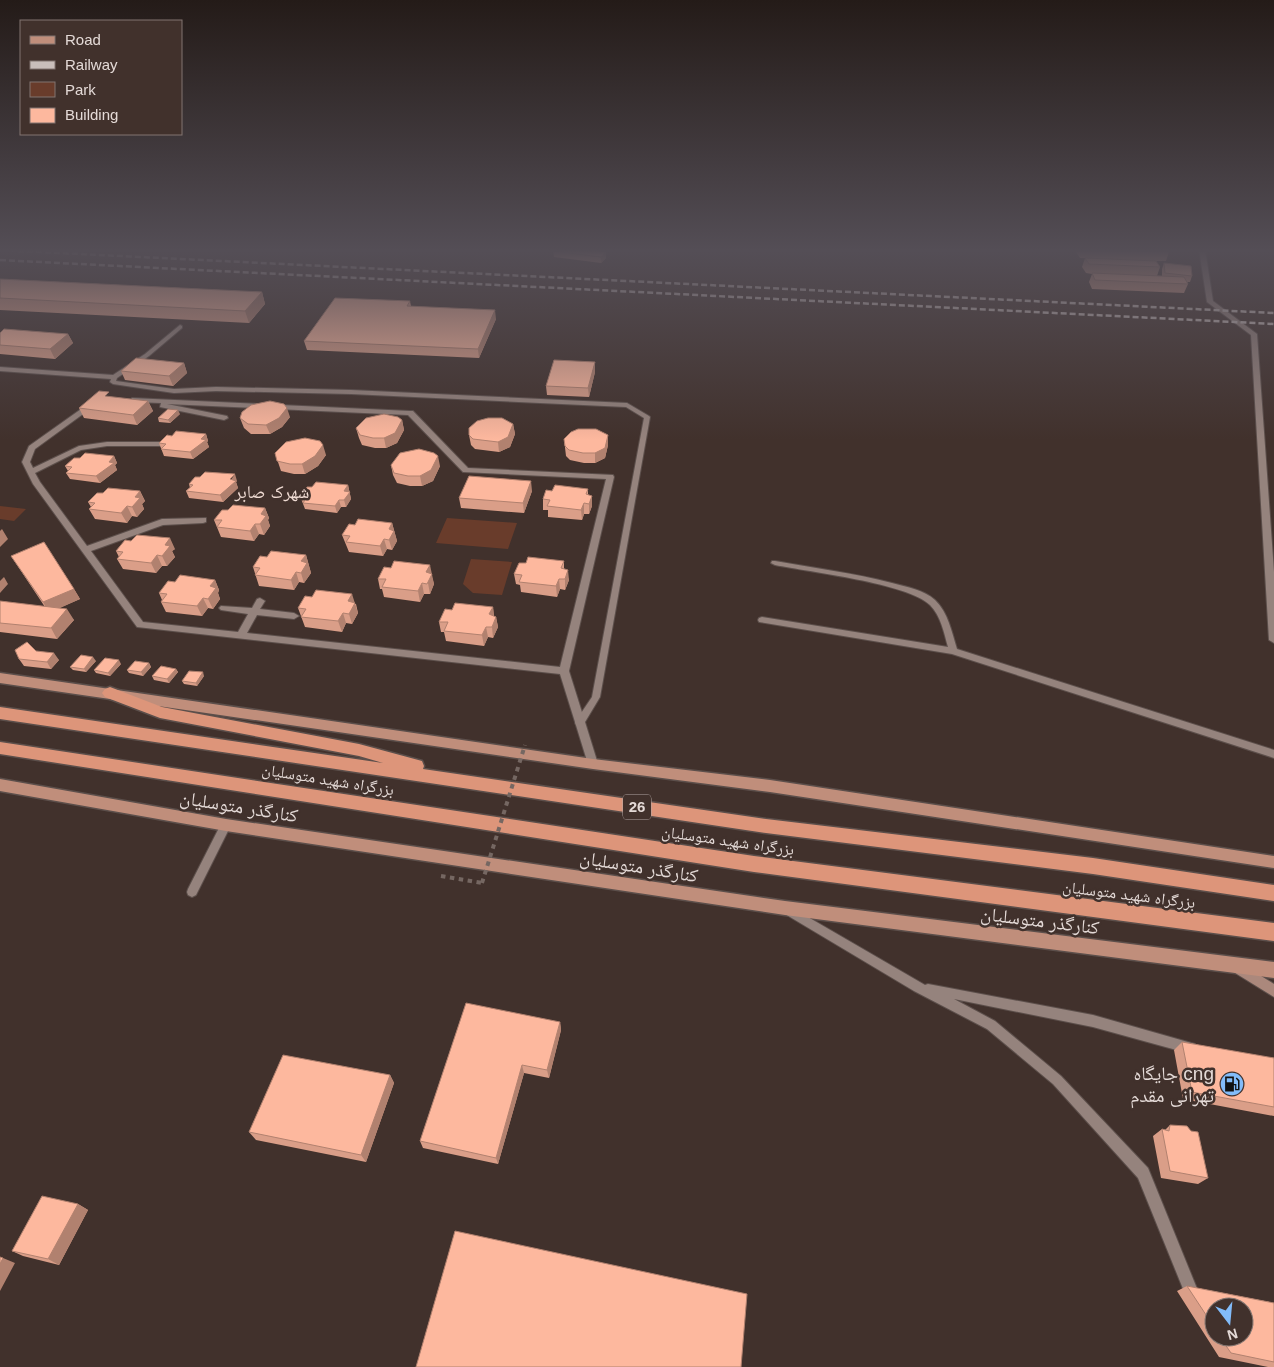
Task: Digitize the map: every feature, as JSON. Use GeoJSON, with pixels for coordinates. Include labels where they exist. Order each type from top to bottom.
{"type":"FeatureCollection","features":[{"type":"Feature","properties":{"kind":"highway"},"geometry":{"type":"LineString","coordinates":[[110,693],[160,712],[359,750],[473,782]]}},
{"type":"Feature","properties":{"kind":"highway","name":"بزرگراه شهید متوسلیان"},"geometry":{"type":"LineString","coordinates":[[0,713],[766,826],[1093,866],[1274,893]]}},
{"type":"Feature","properties":{"kind":"highway","name":"بزرگراه شهید متوسلیان"},"geometry":{"type":"LineString","coordinates":[[0,748],[754,864],[1274,932]]}},
{"type":"Feature","properties":{"kind":"main road"},"geometry":{"type":"LineString","coordinates":[[0,678],[593,764],[770,786],[1274,862]]}},
{"type":"Feature","properties":{"kind":"main road","name":"کنارگذر متوسلیان"},"geometry":{"type":"LineString","coordinates":[[0,785],[226,825],[785,908],[1274,970]]}},
{"type":"Feature","properties":{"kind":"street"},"geometry":{"type":"LineString","coordinates":[[1225,313],[1254,334],[1274,640]]}},
{"type":"Feature","properties":{"kind":"street"},"geometry":{"type":"LineString","coordinates":[[101,396],[32,448],[26,462],[85,550],[140,625],[564,671]]}},
{"type":"Feature","properties":{"kind":"street"},"geometry":{"type":"LineString","coordinates":[[127,399],[153,402],[194,402],[410,413],[466,470],[610,477],[564,671],[580,722]]}},
{"type":"Feature","properties":{"kind":"street"},"geometry":{"type":"LineString","coordinates":[[153,402],[182,411],[224,418]]}},
{"type":"Feature","properties":{"kind":"street"},"geometry":{"type":"LineString","coordinates":[[31,472],[79,448],[106,444],[160,444]]}},
{"type":"Feature","properties":{"kind":"street"},"geometry":{"type":"LineString","coordinates":[[85,550],[162,522],[203,520]]}},
{"type":"Feature","properties":{"kind":"street"},"geometry":{"type":"LineString","coordinates":[[241,636],[260,601]]}},
{"type":"Feature","properties":{"kind":"street"},"geometry":{"type":"LineString","coordinates":[[224,608],[294,616]]}},
{"type":"Feature","properties":{"kind":"street"},"geometry":{"type":"LineString","coordinates":[[1232,964],[1274,991]]}},
{"type":"Feature","properties":{"kind":"lane"},"geometry":{"type":"LineString","coordinates":[[0,369],[114,377],[148,355],[180,327]]}},
{"type":"Feature","properties":{"kind":"lane"},"geometry":{"type":"LineString","coordinates":[[114,377],[113,382],[174,391],[216,388],[351,392],[627,405],[647,417],[596,696],[580,722],[593,764]]}},
{"type":"Feature","properties":{"kind":"lane"},"geometry":{"type":"LineString","coordinates":[[775,564],[894,586],[931,600],[946,624],[953,651]]}},
{"type":"Feature","properties":{"kind":"lane"},"geometry":{"type":"LineString","coordinates":[[762,620],[953,651],[1274,754]]}},
{"type":"Feature","properties":{"kind":"lane"},"geometry":{"type":"LineString","coordinates":[[192,892],[226,825]]}},
{"type":"Feature","properties":{"kind":"lane"},"geometry":{"type":"LineString","coordinates":[[785,908],[918,987],[991,1026],[1057,1080],[1143,1173],[1199,1310]]}},
{"type":"Feature","properties":{"kind":"lane"},"geometry":{"type":"LineString","coordinates":[[918,987],[1093,1021],[1205,1052]]}},
{"type":"Feature","properties":{"kind":"path"},"geometry":{"type":"LineString","coordinates":[[441,876],[482,883],[525,745]]}},
{"type":"Feature","properties":{"kind":"green space"},"geometry":{"type":"Polygon","coordinates":[[[0,506],[26,509],[14,521],[0,519],[0,506]]]}},
{"type":"Feature","properties":{"kind":"green space"},"geometry":{"type":"Polygon","coordinates":[[[447,518],[517,523],[508,549],[436,543],[447,518]]]}},
{"type":"Feature","properties":{"kind":"green space"},"geometry":{"type":"Polygon","coordinates":[[[471,559],[512,562],[502,595],[473,593],[463,584],[471,559]]]}},
{"type":"Feature","properties":{"kind":"building"},"geometry":{"type":"Polygon","coordinates":[[[324,313],[494,313],[478,349],[304,341],[324,313]]]}},
{"type":"Feature","properties":{"kind":"building"},"geometry":{"type":"Polygon","coordinates":[[[4,329],[68,334],[50,349],[0,345],[0,333],[4,329]]]}},
{"type":"Feature","properties":{"kind":"building"},"geometry":{"type":"Polygon","coordinates":[[[136,358],[184,363],[169,376],[121,371],[136,358]]]}},
{"type":"Feature","properties":{"kind":"building"},"geometry":{"type":"Polygon","coordinates":[[[554,360],[595,362],[588,388],[546,386],[554,360]]]}},
{"type":"Feature","properties":{"kind":"building"},"geometry":{"type":"Polygon","coordinates":[[[99,391],[109,392],[105,396],[148,401],[133,415],[79,408],[99,391]]]}},
{"type":"Feature","properties":{"kind":"building"},"geometry":{"type":"Polygon","coordinates":[[[270,401],[284,404],[287,408],[279,418],[266,425],[248,424],[240,418],[242,412],[251,405],[270,401]]]}},
{"type":"Feature","properties":{"kind":"building"},"geometry":{"type":"Polygon","coordinates":[[[168,409],[178,410],[168,420],[158,418],[168,409]]]}},
{"type":"Feature","properties":{"kind":"building"},"geometry":{"type":"Polygon","coordinates":[[[384,414],[398,417],[402,420],[395,433],[384,438],[360,435],[356,428],[366,418],[384,414]]]}},
{"type":"Feature","properties":{"kind":"building"},"geometry":{"type":"Polygon","coordinates":[[[488,418],[502,418],[513,424],[508,437],[498,442],[473,439],[469,435],[469,428],[477,421],[488,418]]]}},
{"type":"Feature","properties":{"kind":"building"},"geometry":{"type":"Polygon","coordinates":[[[578,429],[596,429],[608,435],[605,448],[595,453],[569,450],[565,446],[564,439],[571,432],[578,429]]]}},
{"type":"Feature","properties":{"kind":"building"},"geometry":{"type":"Polygon","coordinates":[[[176,431],[206,434],[201,439],[206,440],[190,452],[161,449],[166,444],[159,443],[167,435],[172,436],[176,431]]]}},
{"type":"Feature","properties":{"kind":"building"},"geometry":{"type":"Polygon","coordinates":[[[305,438],[320,441],[323,445],[315,456],[302,464],[277,461],[275,453],[286,442],[305,438]]]}},
{"type":"Feature","properties":{"kind":"building"},"geometry":{"type":"Polygon","coordinates":[[[419,449],[438,456],[431,470],[420,476],[394,473],[391,465],[400,453],[419,449]]]}},
{"type":"Feature","properties":{"kind":"building"},"geometry":{"type":"Polygon","coordinates":[[[85,453],[114,456],[109,462],[114,463],[96,476],[66,473],[72,467],[65,466],[74,458],[80,458],[85,453]]]}},
{"type":"Feature","properties":{"kind":"building"},"geometry":{"type":"Polygon","coordinates":[[[205,472],[235,474],[230,479],[236,481],[220,495],[186,491],[193,485],[189,484],[195,477],[200,477],[205,472]]]}},
{"type":"Feature","properties":{"kind":"building"},"geometry":{"type":"Polygon","coordinates":[[[469,476],[531,481],[523,503],[459,498],[469,476]]]}},
{"type":"Feature","properties":{"kind":"building"},"geometry":{"type":"Polygon","coordinates":[[[316,482],[348,485],[344,491],[350,492],[344,500],[339,500],[335,506],[303,503],[307,497],[300,496],[307,487],[312,487],[316,482]]]}},
{"type":"Feature","properties":{"kind":"building"},"geometry":{"type":"Polygon","coordinates":[[[555,485],[588,489],[586,494],[592,496],[589,504],[584,503],[581,510],[547,506],[550,500],[543,499],[546,490],[552,491],[555,485]]]}},
{"type":"Feature","properties":{"kind":"building"},"geometry":{"type":"Polygon","coordinates":[[[108,488],[140,491],[135,497],[140,498],[132,507],[127,506],[121,513],[89,509],[95,503],[88,502],[97,493],[103,493],[108,488]]]}},
{"type":"Feature","properties":{"kind":"building"},"geometry":{"type":"Polygon","coordinates":[[[233,505],[265,508],[261,514],[266,516],[260,524],[255,524],[250,531],[217,527],[222,520],[214,520],[222,510],[228,510],[233,505]]]}},
{"type":"Feature","properties":{"kind":"building"},"geometry":{"type":"Polygon","coordinates":[[[358,519],[392,523],[389,529],[394,531],[389,540],[384,539],[380,546],[346,542],[350,536],[342,535],[349,524],[355,525],[358,519]]]}},
{"type":"Feature","properties":{"kind":"building"},"geometry":{"type":"Polygon","coordinates":[[[137,535],[170,538],[165,545],[170,546],[162,556],[157,555],[151,563],[117,559],[123,552],[116,551],[125,540],[131,541],[137,535]]]}},
{"type":"Feature","properties":{"kind":"building"},"geometry":{"type":"Polygon","coordinates":[[[44,542],[74,589],[43,602],[11,556],[44,542]]]}},
{"type":"Feature","properties":{"kind":"building"},"geometry":{"type":"Polygon","coordinates":[[[271,551],[306,555],[301,561],[307,563],[301,573],[296,572],[291,580],[255,575],[260,568],[253,567],[260,556],[267,557],[271,551]]]}},
{"type":"Feature","properties":{"kind":"building"},"geometry":{"type":"Polygon","coordinates":[[[528,557],[564,561],[561,568],[568,570],[565,579],[559,579],[556,586],[519,582],[522,575],[514,574],[519,563],[526,563],[528,557]]]}},
{"type":"Feature","properties":{"kind":"building"},"geometry":{"type":"Polygon","coordinates":[[[394,561],[430,565],[426,572],[432,574],[427,584],[422,583],[418,591],[382,587],[386,579],[378,579],[384,567],[391,568],[394,561]]]}},
{"type":"Feature","properties":{"kind":"building"},"geometry":{"type":"Polygon","coordinates":[[[180,575],[215,580],[210,586],[216,588],[208,599],[203,598],[197,606],[161,602],[167,594],[159,593],[168,581],[175,582],[180,575]]]}},
{"type":"Feature","properties":{"kind":"building"},"geometry":{"type":"Polygon","coordinates":[[[316,590],[352,594],[348,601],[355,603],[349,614],[343,613],[338,621],[301,617],[306,609],[298,608],[305,596],[312,597],[316,590]]]}},
{"type":"Feature","properties":{"kind":"building"},"geometry":{"type":"Polygon","coordinates":[[[0,601],[67,609],[51,628],[0,623],[0,601]]]}},
{"type":"Feature","properties":{"kind":"building"},"geometry":{"type":"Polygon","coordinates":[[[455,603],[493,607],[489,614],[496,617],[492,627],[486,627],[482,635],[444,631],[448,622],[439,622],[445,609],[452,610],[455,603]]]}},
{"type":"Feature","properties":{"kind":"building"},"geometry":{"type":"Polygon","coordinates":[[[27,642],[36,651],[54,653],[47,662],[19,659],[15,650],[27,642]]]}},
{"type":"Feature","properties":{"kind":"building"},"geometry":{"type":"Polygon","coordinates":[[[81,655],[93,657],[84,669],[70,667],[81,655]]]}},
{"type":"Feature","properties":{"kind":"building"},"geometry":{"type":"Polygon","coordinates":[[[105,658],[119,660],[108,673],[94,670],[105,658]]]}},
{"type":"Feature","properties":{"kind":"building"},"geometry":{"type":"Polygon","coordinates":[[[135,661],[149,663],[141,672],[127,670],[135,661]]]}},
{"type":"Feature","properties":{"kind":"building"},"geometry":{"type":"Polygon","coordinates":[[[161,666],[176,669],[167,679],[152,676],[161,666]]]}},
{"type":"Feature","properties":{"kind":"building"},"geometry":{"type":"Polygon","coordinates":[[[189,671],[203,672],[196,683],[182,681],[189,671]]]}},
{"type":"Feature","properties":{"kind":"building"},"geometry":{"type":"Polygon","coordinates":[[[466,1003],[560,1022],[547,1070],[522,1065],[496,1158],[420,1141],[466,1003]]]}},
{"type":"Feature","properties":{"kind":"building"},"geometry":{"type":"Polygon","coordinates":[[[1182,1042],[1274,1058],[1274,1107],[1192,1092],[1182,1042]]]}},
{"type":"Feature","properties":{"kind":"building"},"geometry":{"type":"Polygon","coordinates":[[[283,1055],[390,1075],[361,1155],[249,1132],[283,1055]]]}},
{"type":"Feature","properties":{"kind":"building"},"geometry":{"type":"Polygon","coordinates":[[[1170,1125],[1187,1126],[1191,1131],[1198,1132],[1208,1178],[1170,1171],[1162,1129],[1169,1131],[1170,1125]]]}},
{"type":"Feature","properties":{"kind":"building"},"geometry":{"type":"Polygon","coordinates":[[[42,1196],[78,1204],[48,1259],[12,1251],[42,1196]]]}},
{"type":"Feature","properties":{"kind":"building"},"geometry":{"type":"Polygon","coordinates":[[[455,1231],[747,1294],[741,1367],[416,1367],[455,1231]]]}},
{"type":"Feature","properties":{"kind":"building"},"geometry":{"type":"Polygon","coordinates":[[[1187,1286],[1243,1297],[1204,1297],[1204,1312],[1187,1286]]]}},
{"type":"Feature","properties":{"kind":"building"},"geometry":{"type":"Polygon","coordinates":[[[1254,1299],[1274,1303],[1274,1362],[1231,1353],[1227,1347],[1254,1347],[1254,1299]]]}},
{"type":"Feature","properties":{"kind":"railway"},"geometry":{"type":"LineString","coordinates":[[1051,313],[1274,324]]}},
{"type":"Feature","properties":{"kind":"railway"},"geometry":{"type":"LineString","coordinates":[[1270,313],[1274,313]]}},
{"type":"Feature","properties":{"kind":"place","name":"جایگاه cng تهرانی مقدم"},"geometry":{"type":"Point","coordinates":[1232,1084]}},
{"type":"Feature","properties":{"kind":"district","name":"شهرک صابر"},"geometry":{"type":"Point","coordinates":[272,492]}}]}
